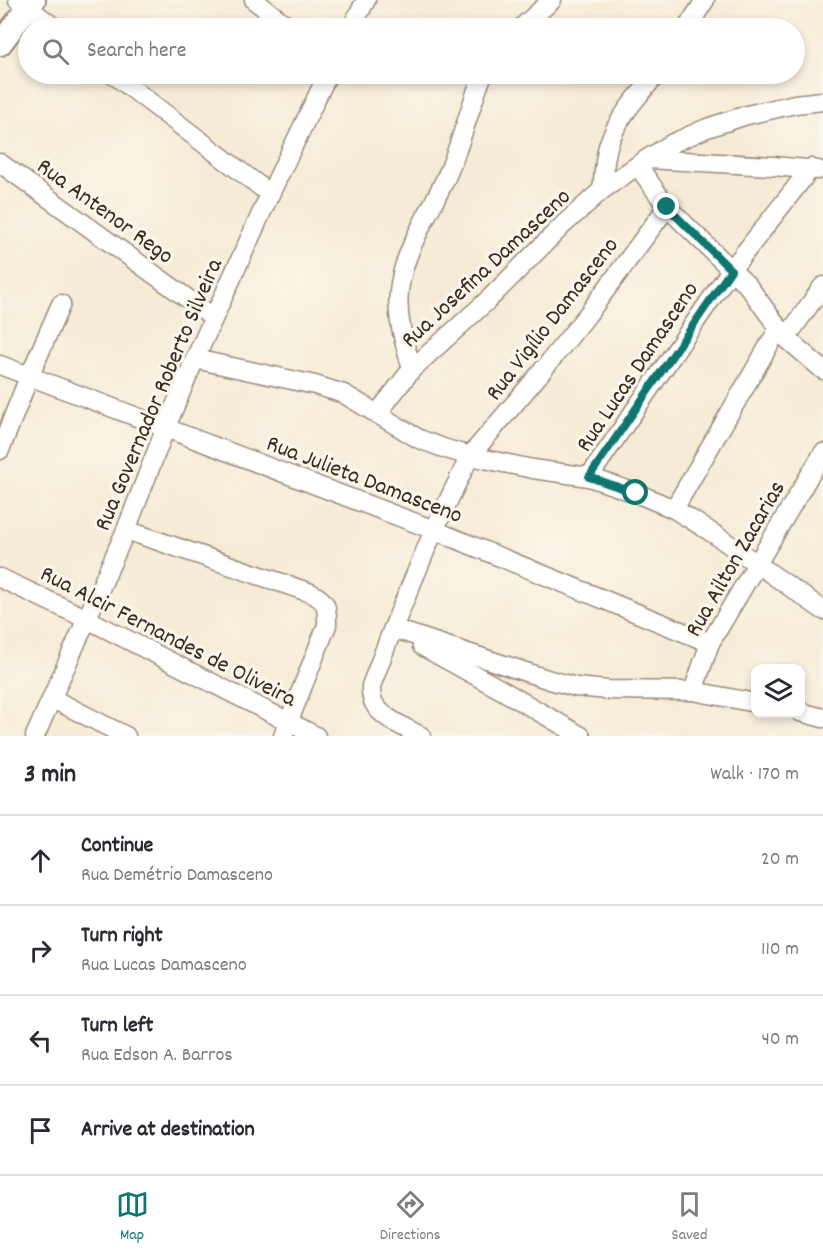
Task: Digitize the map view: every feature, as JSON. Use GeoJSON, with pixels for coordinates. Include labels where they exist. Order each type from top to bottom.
{"type":"FeatureCollection","features":[{"type":"Feature","properties":{"kind":"street"},"geometry":{"type":"LineString","coordinates":[[254,0],[278,18]]}},
{"type":"Feature","properties":{"kind":"street"},"geometry":{"type":"LineString","coordinates":[[356,18],[366,0]]}},
{"type":"Feature","properties":{"kind":"street"},"geometry":{"type":"LineString","coordinates":[[532,18],[552,0]]}},
{"type":"Feature","properties":{"kind":"street"},"geometry":{"type":"LineString","coordinates":[[693,18],[705,0]]}},
{"type":"Feature","properties":{"kind":"street"},"geometry":{"type":"LineString","coordinates":[[0,44],[27,3],[44,18]]}},
{"type":"Feature","properties":{"kind":"street"},"geometry":{"type":"LineString","coordinates":[[127,84],[270,194]]}},
{"type":"Feature","properties":{"kind":"street","name":"Rua Governador Roberto Silveira"},"geometry":{"type":"LineString","coordinates":[[35,736],[126,530],[166,427],[213,317],[323,84]]}},
{"type":"Feature","properties":{"kind":"street"},"geometry":{"type":"LineString","coordinates":[[412,369],[403,337],[400,315],[399,293],[403,269],[447,174],[479,84]]}},
{"type":"Feature","properties":{"kind":"street"},"geometry":{"type":"LineString","coordinates":[[603,190],[604,166],[609,143],[618,124],[649,84]]}},
{"type":"Feature","properties":{"kind":"street","name":"Rua Josefina Damasceno"},"geometry":{"type":"LineString","coordinates":[[377,414],[412,369],[488,300],[563,225],[603,190],[674,143],[717,124],[766,110],[823,101]]}},
{"type":"Feature","properties":{"kind":"street","name":"Rua Antenor Rego"},"geometry":{"type":"LineString","coordinates":[[0,163],[213,317]]}},
{"type":"Feature","properties":{"kind":"street"},"geometry":{"type":"LineString","coordinates":[[642,163],[817,169]]}},
{"type":"Feature","properties":{"kind":"street"},"geometry":{"type":"LineString","coordinates":[[642,163],[667,207],[754,293],[783,333],[823,370]]}},
{"type":"Feature","properties":{"kind":"street","name":"Rua Lucas Damasceno"},"geometry":{"type":"LineString","coordinates":[[589,477],[731,270],[817,169]]}},
{"type":"Feature","properties":{"kind":"street","name":"Rua Vigílio Damasceno"},"geometry":{"type":"LineString","coordinates":[[421,736],[381,712],[371,696],[371,686],[434,530],[470,456],[588,314],[667,207]]}},
{"type":"Feature","properties":{"kind":"street"},"geometry":{"type":"LineString","coordinates":[[674,509],[783,333],[823,286]]}},
{"type":"Feature","properties":{"kind":"street"},"geometry":{"type":"LineString","coordinates":[[0,450],[61,303]]}},
{"type":"Feature","properties":{"kind":"street"},"geometry":{"type":"LineString","coordinates":[[195,359],[315,384],[344,394],[419,438],[470,456],[533,469],[589,477],[674,509],[823,610]]}},
{"type":"Feature","properties":{"kind":"street","name":"Rua Julieta Damasceno"},"geometry":{"type":"LineString","coordinates":[[0,365],[434,530],[710,643]]}},
{"type":"Feature","properties":{"kind":"street","name":"Rua Ailton Zacarias"},"geometry":{"type":"LineString","coordinates":[[693,691],[710,643],[823,453]]}},
{"type":"Feature","properties":{"kind":"street"},"geometry":{"type":"LineString","coordinates":[[126,530],[311,593],[322,599],[327,611],[327,625],[285,729]]}},
{"type":"Feature","properties":{"kind":"street","name":"Rua Alcir Fernandes de Oliveira"},"geometry":{"type":"LineString","coordinates":[[0,578],[87,619],[285,729],[316,736]]}},
{"type":"Feature","properties":{"kind":"street"},"geometry":{"type":"LineString","coordinates":[[395,629],[576,687],[608,690],[693,691],[751,702]]}},
{"type":"Feature","properties":{"kind":"street"},"geometry":{"type":"LineString","coordinates":[[395,629],[581,736]]}},
{"type":"Feature","properties":{"kind":"street"},"geometry":{"type":"LineString","coordinates":[[53,699],[126,736]]}},
{"type":"Feature","properties":{"kind":"street"},"geometry":{"type":"LineString","coordinates":[[805,713],[823,718]]}},
{"type":"Feature","properties":{"kind":"route"},"geometry":{"type":"LineString","coordinates":[[636,493],[589,477],[731,270],[667,207]]}}]}
